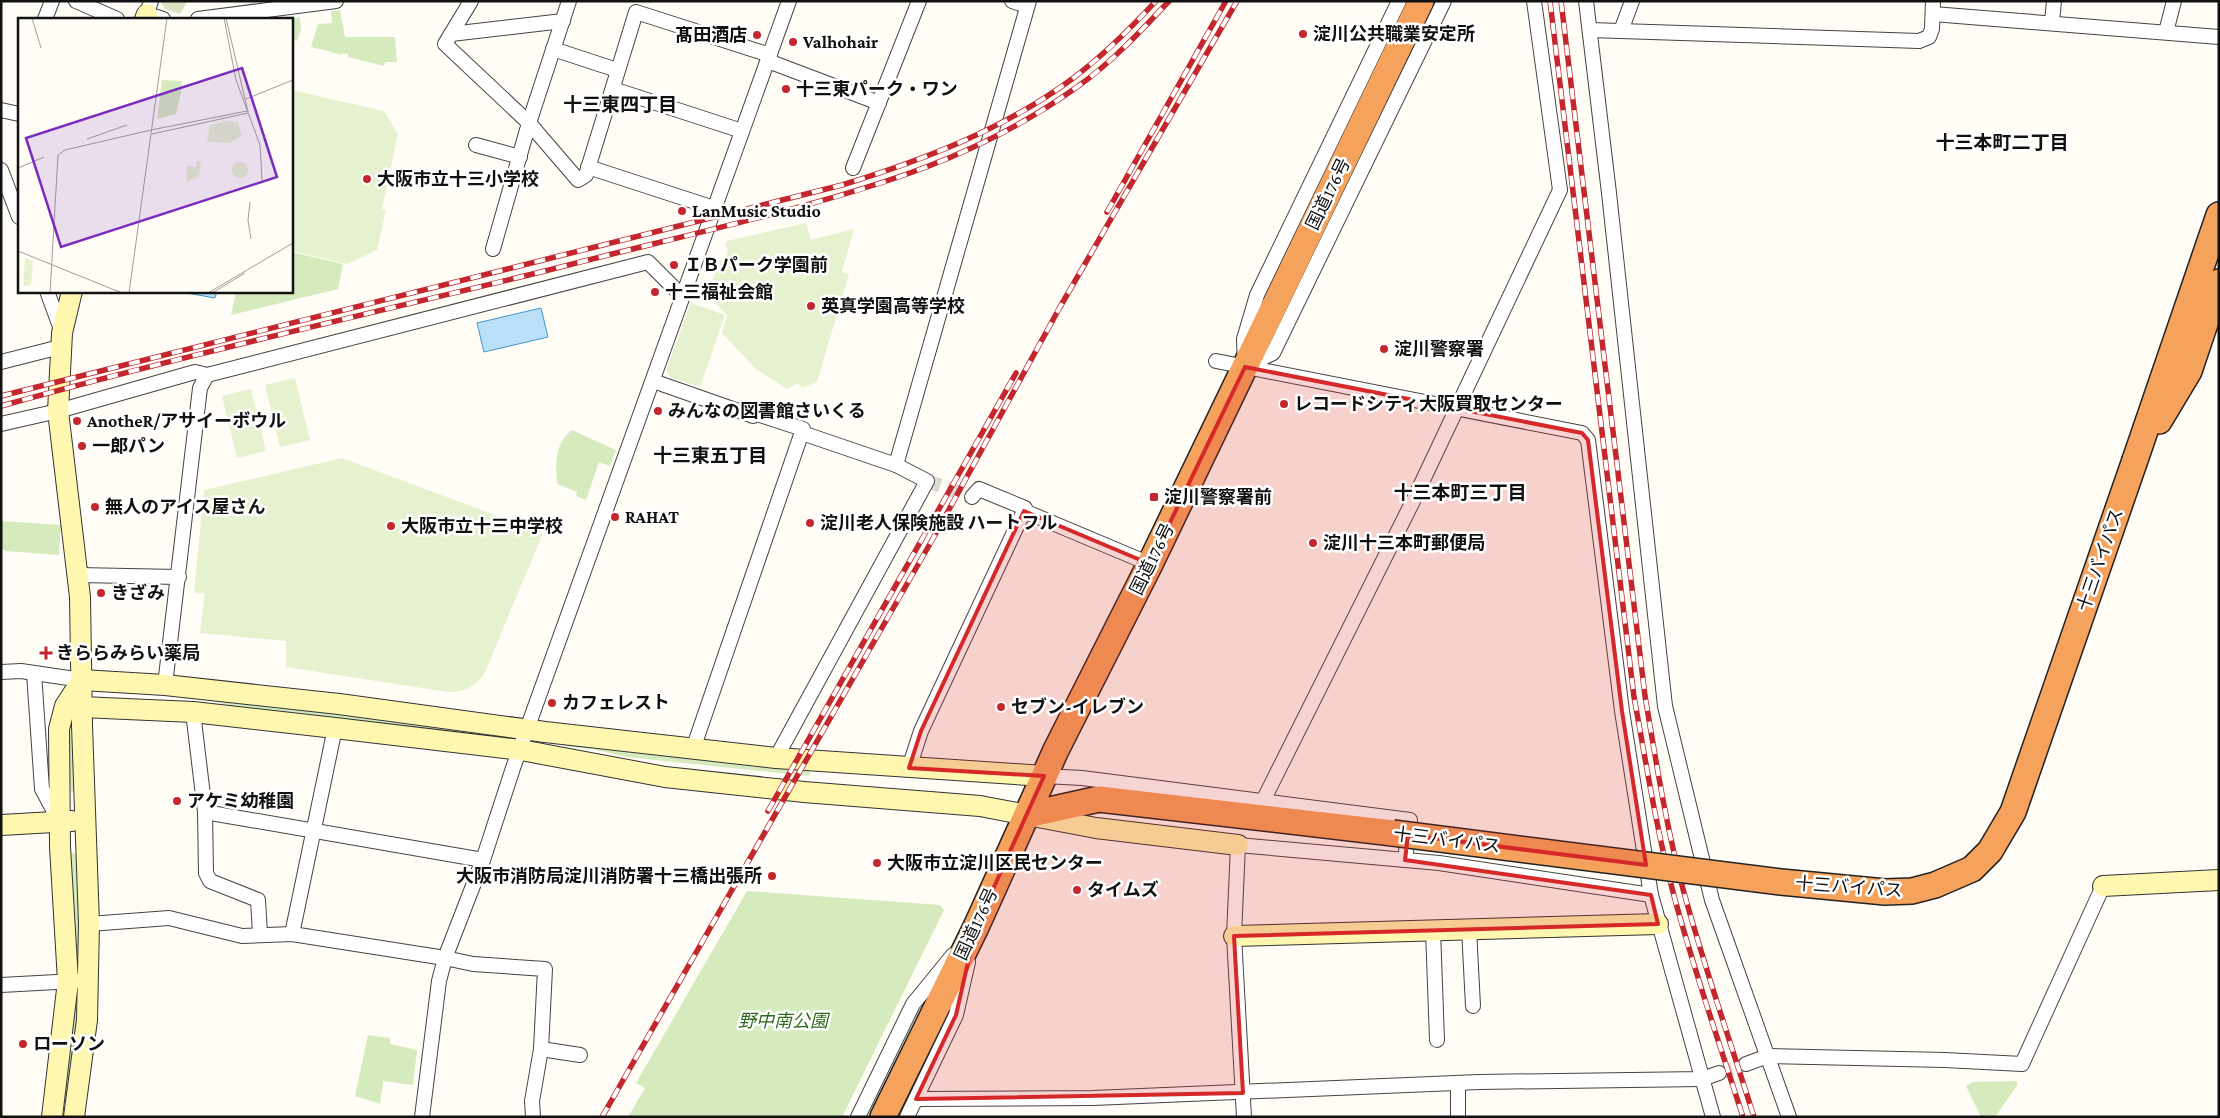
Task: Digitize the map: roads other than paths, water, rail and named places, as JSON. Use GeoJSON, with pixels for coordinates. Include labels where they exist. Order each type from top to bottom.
{"type":"FeatureCollection","features":[{"type":"Feature","properties":{"kind":"highway","name":"国道176号"},"geometry":{"type":"LineString","coordinates":[[883,1117],[976,927],[1044,776],[1150,564],[1421,1]]}},
{"type":"Feature","properties":{"kind":"highway","name":"十三バイパス"},"geometry":{"type":"LineString","coordinates":[[1027,815],[1099,799],[1402,827],[1781,882],[1884,892],[1912,891],[1958,877],[1972,869],[1990,851],[2013,812],[2219,215]]}},
{"type":"Feature","properties":{"kind":"highway"},"geometry":{"type":"LineString","coordinates":[[2135,460],[2189,371],[2219,282]]}},
{"type":"Feature","properties":{"kind":"street"},"geometry":{"type":"LineString","coordinates":[[45,18],[52,1]]}},
{"type":"Feature","properties":{"kind":"street"},"geometry":{"type":"LineString","coordinates":[[76,1],[115,18]]}},
{"type":"Feature","properties":{"kind":"street"},"geometry":{"type":"LineString","coordinates":[[201,18],[231,8],[336,1]]}},
{"type":"Feature","properties":{"kind":"street"},"geometry":{"type":"LineString","coordinates":[[471,1],[445,44],[529,122],[578,180],[586,175],[636,12],[769,58],[879,103]]}},
{"type":"Feature","properties":{"kind":"street"},"geometry":{"type":"LineString","coordinates":[[493,249],[529,122],[569,1]]}},
{"type":"Feature","properties":{"kind":"street"},"geometry":{"type":"LineString","coordinates":[[422,1117],[439,981],[445,958],[529,730],[682,296],[789,1]]}},
{"type":"Feature","properties":{"kind":"street"},"geometry":{"type":"LineString","coordinates":[[853,168],[919,1]]}},
{"type":"Feature","properties":{"kind":"street"},"geometry":{"type":"LineString","coordinates":[[896,465],[1028,4],[1012,1]]}},
{"type":"Feature","properties":{"kind":"street"},"geometry":{"type":"LineString","coordinates":[[1245,367],[1244,339],[1256,295],[1399,1]]}},
{"type":"Feature","properties":{"kind":"street"},"geometry":{"type":"LineString","coordinates":[[1245,367],[1273,353],[1444,1]]}},
{"type":"Feature","properties":{"kind":"street"},"geometry":{"type":"LineString","coordinates":[[1263,801],[1457,410],[1560,190],[1534,1]]}},
{"type":"Feature","properties":{"kind":"street"},"geometry":{"type":"LineString","coordinates":[[1586,1],[1665,706],[1712,900],[1789,1117]]}},
{"type":"Feature","properties":{"kind":"street"},"geometry":{"type":"LineString","coordinates":[[1621,31],[1632,1]]}},
{"type":"Feature","properties":{"kind":"street"},"geometry":{"type":"LineString","coordinates":[[2052,22],[2054,1]]}},
{"type":"Feature","properties":{"kind":"street"},"geometry":{"type":"LineString","coordinates":[[2166,32],[2174,1]]}},
{"type":"Feature","properties":{"kind":"street"},"geometry":{"type":"LineString","coordinates":[[1590,30],[1919,41],[1929,37],[1932,29],[1933,7],[2052,22],[2219,37]]}},
{"type":"Feature","properties":{"kind":"street"},"geometry":{"type":"LineString","coordinates":[[451,34],[563,21]]}},
{"type":"Feature","properties":{"kind":"street"},"geometry":{"type":"LineString","coordinates":[[553,49],[617,70]]}},
{"type":"Feature","properties":{"kind":"street"},"geometry":{"type":"LineString","coordinates":[[613,90],[742,131]]}},
{"type":"Feature","properties":{"kind":"street"},"geometry":{"type":"LineString","coordinates":[[1,110],[18,114]]}},
{"type":"Feature","properties":{"kind":"street"},"geometry":{"type":"LineString","coordinates":[[476,144],[520,157]]}},
{"type":"Feature","properties":{"kind":"street"},"geometry":{"type":"LineString","coordinates":[[588,167],[714,208]]}},
{"type":"Feature","properties":{"kind":"street"},"geometry":{"type":"LineString","coordinates":[[7,179],[18,214]]}},
{"type":"Feature","properties":{"kind":"street"},"geometry":{"type":"LineString","coordinates":[[1,424],[58,411],[195,372],[207,375],[648,262],[682,296]]}},
{"type":"Feature","properties":{"kind":"street"},"geometry":{"type":"LineString","coordinates":[[47,292],[61,340]]}},
{"type":"Feature","properties":{"kind":"street"},"geometry":{"type":"LineString","coordinates":[[72,292],[61,340],[58,411],[82,618],[82,707],[89,924],[87,1020],[74,1117]]}},
{"type":"Feature","properties":{"kind":"street"},"geometry":{"type":"LineString","coordinates":[[1,362],[61,340]]}},
{"type":"Feature","properties":{"kind":"street"},"geometry":{"type":"LineString","coordinates":[[1216,360],[1457,410],[1582,433],[1588,440],[1622,712],[1651,895],[1713,1117]]}},
{"type":"Feature","properties":{"kind":"street"},"geometry":{"type":"LineString","coordinates":[[165,685],[200,388],[207,375]]}},
{"type":"Feature","properties":{"kind":"street"},"geometry":{"type":"LineString","coordinates":[[653,381],[753,416],[754,413],[803,429],[693,748]]}},
{"type":"Feature","properties":{"kind":"street"},"geometry":{"type":"LineString","coordinates":[[776,758],[927,481],[896,465],[802,433]]}},
{"type":"Feature","properties":{"kind":"street"},"geometry":{"type":"LineString","coordinates":[[972,497],[979,489],[1025,508],[1024,511],[1150,564]]}},
{"type":"Feature","properties":{"kind":"street"},"geometry":{"type":"LineString","coordinates":[[909,768],[921,731],[1024,511]]}},
{"type":"Feature","properties":{"kind":"street"},"geometry":{"type":"LineString","coordinates":[[78,575],[179,577]]}},
{"type":"Feature","properties":{"kind":"street"},"geometry":{"type":"LineString","coordinates":[[1,672],[34,673],[82,680],[165,685],[339,704],[529,730],[776,758],[1082,778],[1263,801],[1402,827],[1405,860]]}},
{"type":"Feature","properties":{"kind":"street"},"geometry":{"type":"LineString","coordinates":[[34,673],[42,789],[59,822]]}},
{"type":"Feature","properties":{"kind":"street"},"geometry":{"type":"LineString","coordinates":[[52,1117],[68,981],[59,822],[59,730],[65,706],[82,680]]}},
{"type":"Feature","properties":{"kind":"street"},"geometry":{"type":"LineString","coordinates":[[82,707],[193,712],[521,750],[665,777],[804,792],[980,806],[1096,828],[1238,845],[1439,863],[1651,895]]}},
{"type":"Feature","properties":{"kind":"street"},"geometry":{"type":"LineString","coordinates":[[193,712],[205,812],[206,872],[210,881],[258,900],[260,934]]}},
{"type":"Feature","properties":{"kind":"street"},"geometry":{"type":"LineString","coordinates":[[292,934],[335,728]]}},
{"type":"Feature","properties":{"kind":"street"},"geometry":{"type":"LineString","coordinates":[[205,812],[482,860]]}},
{"type":"Feature","properties":{"kind":"street"},"geometry":{"type":"LineString","coordinates":[[1,825],[85,821]]}},
{"type":"Feature","properties":{"kind":"street"},"geometry":{"type":"LineString","coordinates":[[1238,845],[1234,936],[1244,1117]]}},
{"type":"Feature","properties":{"kind":"street"},"geometry":{"type":"LineString","coordinates":[[1746,1064],[1768,1056],[1945,1060],[2022,1064],[2103,886],[2219,880]]}},
{"type":"Feature","properties":{"kind":"street"},"geometry":{"type":"LineString","coordinates":[[89,924],[169,918],[242,936],[292,934],[472,964],[545,969],[541,1049],[532,1101],[533,1117]]}},
{"type":"Feature","properties":{"kind":"street"},"geometry":{"type":"LineString","coordinates":[[1234,936],[1658,924]]}},
{"type":"Feature","properties":{"kind":"street"},"geometry":{"type":"LineString","coordinates":[[907,1117],[956,1015],[976,927]]}},
{"type":"Feature","properties":{"kind":"street"},"geometry":{"type":"LineString","coordinates":[[858,1117],[913,1004],[976,927]]}},
{"type":"Feature","properties":{"kind":"street"},"geometry":{"type":"LineString","coordinates":[[1469,929],[1473,1006]]}},
{"type":"Feature","properties":{"kind":"street"},"geometry":{"type":"LineString","coordinates":[[1433,930],[1437,1040]]}},
{"type":"Feature","properties":{"kind":"street"},"geometry":{"type":"LineString","coordinates":[[1,985],[88,980]]}},
{"type":"Feature","properties":{"kind":"street"},"geometry":{"type":"LineString","coordinates":[[541,1049],[580,1055]]}},
{"type":"Feature","properties":{"kind":"street"},"geometry":{"type":"LineString","coordinates":[[916,1099],[1093,1098],[1458,1083],[1702,1079],[1720,1072]]}},
{"type":"Feature","properties":{"kind":"street"},"geometry":{"type":"LineString","coordinates":[[1458,1083],[1458,1117]]}},
{"type":"Feature","properties":{"kind":"water"},"geometry":{"type":"Polygon","coordinates":[[[187,292],[217,292],[215,298],[187,292]]]}},
{"type":"Feature","properties":{"kind":"water"},"geometry":{"type":"Polygon","coordinates":[[[541,308],[548,337],[484,352],[477,323],[541,308]]]}},
{"type":"Feature","properties":{"kind":"tunnel"},"geometry":{"type":"LineString","coordinates":[[927,481],[972,497]]}},
{"type":"Feature","properties":{"kind":"tunnel"},"geometry":{"type":"LineString","coordinates":[[1719,1073],[1746,1064]]}},
{"type":"Feature","properties":{"kind":"railway"},"geometry":{"type":"LineString","coordinates":[[1,396],[842,185],[902,165],[962,142],[1018,114],[1046,97],[1095,61],[1156,1]]}},
{"type":"Feature","properties":{"kind":"railway"},"geometry":{"type":"LineString","coordinates":[[1,406],[205,353],[738,223],[807,205],[888,180],[966,151],[1040,111],[1102,68],[1169,1]]}},
{"type":"Feature","properties":{"kind":"railway"},"geometry":{"type":"LineString","coordinates":[[1107,212],[1226,1]]}},
{"type":"Feature","properties":{"kind":"railway"},"geometry":{"type":"LineString","coordinates":[[602,1117],[935,535],[1060,307],[1237,1]]}},
{"type":"Feature","properties":{"kind":"railway"},"geometry":{"type":"LineString","coordinates":[[1550,1],[1634,697],[1656,819],[1673,892],[1743,1117]]}},
{"type":"Feature","properties":{"kind":"railway"},"geometry":{"type":"LineString","coordinates":[[1561,1],[1645,696],[1657,769],[1671,841],[1691,918],[1754,1117]]}},
{"type":"Feature","properties":{"kind":"railway"},"geometry":{"type":"LineString","coordinates":[[768,811],[1016,373]]}},
{"type":"Feature","properties":{"kind":"place","name":"淀川公共職業安定所"},"geometry":{"type":"Point","coordinates":[1303,34]}},
{"type":"Feature","properties":{"kind":"place","name":"髙田酒店"},"geometry":{"type":"Point","coordinates":[757,35]}},
{"type":"Feature","properties":{"kind":"place","name":"Valhohair"},"geometry":{"type":"Point","coordinates":[793,42]}},
{"type":"Feature","properties":{"kind":"place","name":"十三東パーク・ワン"},"geometry":{"type":"Point","coordinates":[786,89]}},
{"type":"Feature","properties":{"kind":"place","name":"大阪市立十三小学校"},"geometry":{"type":"Point","coordinates":[367,179]}},
{"type":"Feature","properties":{"kind":"place","name":"LanMusic Studio"},"geometry":{"type":"Point","coordinates":[682,211]}},
{"type":"Feature","properties":{"kind":"place","name":"ＩＢパーク学園前"},"geometry":{"type":"Point","coordinates":[674,265]}},
{"type":"Feature","properties":{"kind":"place","name":"十三福祉会館"},"geometry":{"type":"Point","coordinates":[655,292]}},
{"type":"Feature","properties":{"kind":"place","name":"英真学園高等学校"},"geometry":{"type":"Point","coordinates":[811,306]}},
{"type":"Feature","properties":{"kind":"place","name":"淀川警察署"},"geometry":{"type":"Point","coordinates":[1384,349]}},
{"type":"Feature","properties":{"kind":"place","name":"レコードシティ大阪買取センター"},"geometry":{"type":"Point","coordinates":[1284,404]}},
{"type":"Feature","properties":{"kind":"place","name":"みんなの図書館さいくる"},"geometry":{"type":"Point","coordinates":[658,411]}},
{"type":"Feature","properties":{"kind":"place","name":"AnotheR/アサイーボウル"},"geometry":{"type":"Point","coordinates":[77,421]}},
{"type":"Feature","properties":{"kind":"place","name":"一郎パン"},"geometry":{"type":"Point","coordinates":[82,446]}},
{"type":"Feature","properties":{"kind":"place","name":"淀川警察署前"},"geometry":{"type":"Point","coordinates":[1154,497]}},
{"type":"Feature","properties":{"kind":"place","name":"無人のアイス屋さん"},"geometry":{"type":"Point","coordinates":[95,507]}},
{"type":"Feature","properties":{"kind":"place","name":"RAHAT"},"geometry":{"type":"Point","coordinates":[615,517]}},
{"type":"Feature","properties":{"kind":"place","name":"淀川老人保険施設 ハートフル"},"geometry":{"type":"Point","coordinates":[810,523]}},
{"type":"Feature","properties":{"kind":"place","name":"大阪市立十三中学校"},"geometry":{"type":"Point","coordinates":[391,526]}},
{"type":"Feature","properties":{"kind":"place","name":"淀川十三本町郵便局"},"geometry":{"type":"Point","coordinates":[1313,543]}},
{"type":"Feature","properties":{"kind":"place","name":"きざみ"},"geometry":{"type":"Point","coordinates":[101,593]}},
{"type":"Feature","properties":{"kind":"place","name":"きららみらい薬局"},"geometry":{"type":"Point","coordinates":[46,653]}},
{"type":"Feature","properties":{"kind":"place","name":"カフェレスト"},"geometry":{"type":"Point","coordinates":[552,703]}},
{"type":"Feature","properties":{"kind":"place","name":"セブン-イレブン"},"geometry":{"type":"Point","coordinates":[1001,707]}},
{"type":"Feature","properties":{"kind":"place","name":"アケミ幼稚園"},"geometry":{"type":"Point","coordinates":[177,801]}},
{"type":"Feature","properties":{"kind":"place","name":"大阪市立淀川区民センター"},"geometry":{"type":"Point","coordinates":[877,863]}},
{"type":"Feature","properties":{"kind":"place","name":"大阪市消防局淀川消防署十三橋出張所"},"geometry":{"type":"Point","coordinates":[772,876]}},
{"type":"Feature","properties":{"kind":"place","name":"タイムズ"},"geometry":{"type":"Point","coordinates":[1077,890]}},
{"type":"Feature","properties":{"kind":"place","name":"ローソン"},"geometry":{"type":"Point","coordinates":[23,1044]}},
{"type":"Feature","properties":{"kind":"district","name":"十三東四丁目"},"geometry":{"type":"Point","coordinates":[620,104]}},
{"type":"Feature","properties":{"kind":"district","name":"十三本町二丁目"},"geometry":{"type":"Point","coordinates":[2002,142]}},
{"type":"Feature","properties":{"kind":"district","name":"十三東五丁目"},"geometry":{"type":"Point","coordinates":[710,455]}},
{"type":"Feature","properties":{"kind":"district","name":"十三本町三丁目"},"geometry":{"type":"Point","coordinates":[1460,492]}},
{"type":"Feature","properties":{"kind":"park label","name":"野中南公園"},"geometry":{"type":"Point","coordinates":[783,1021]}}]}
